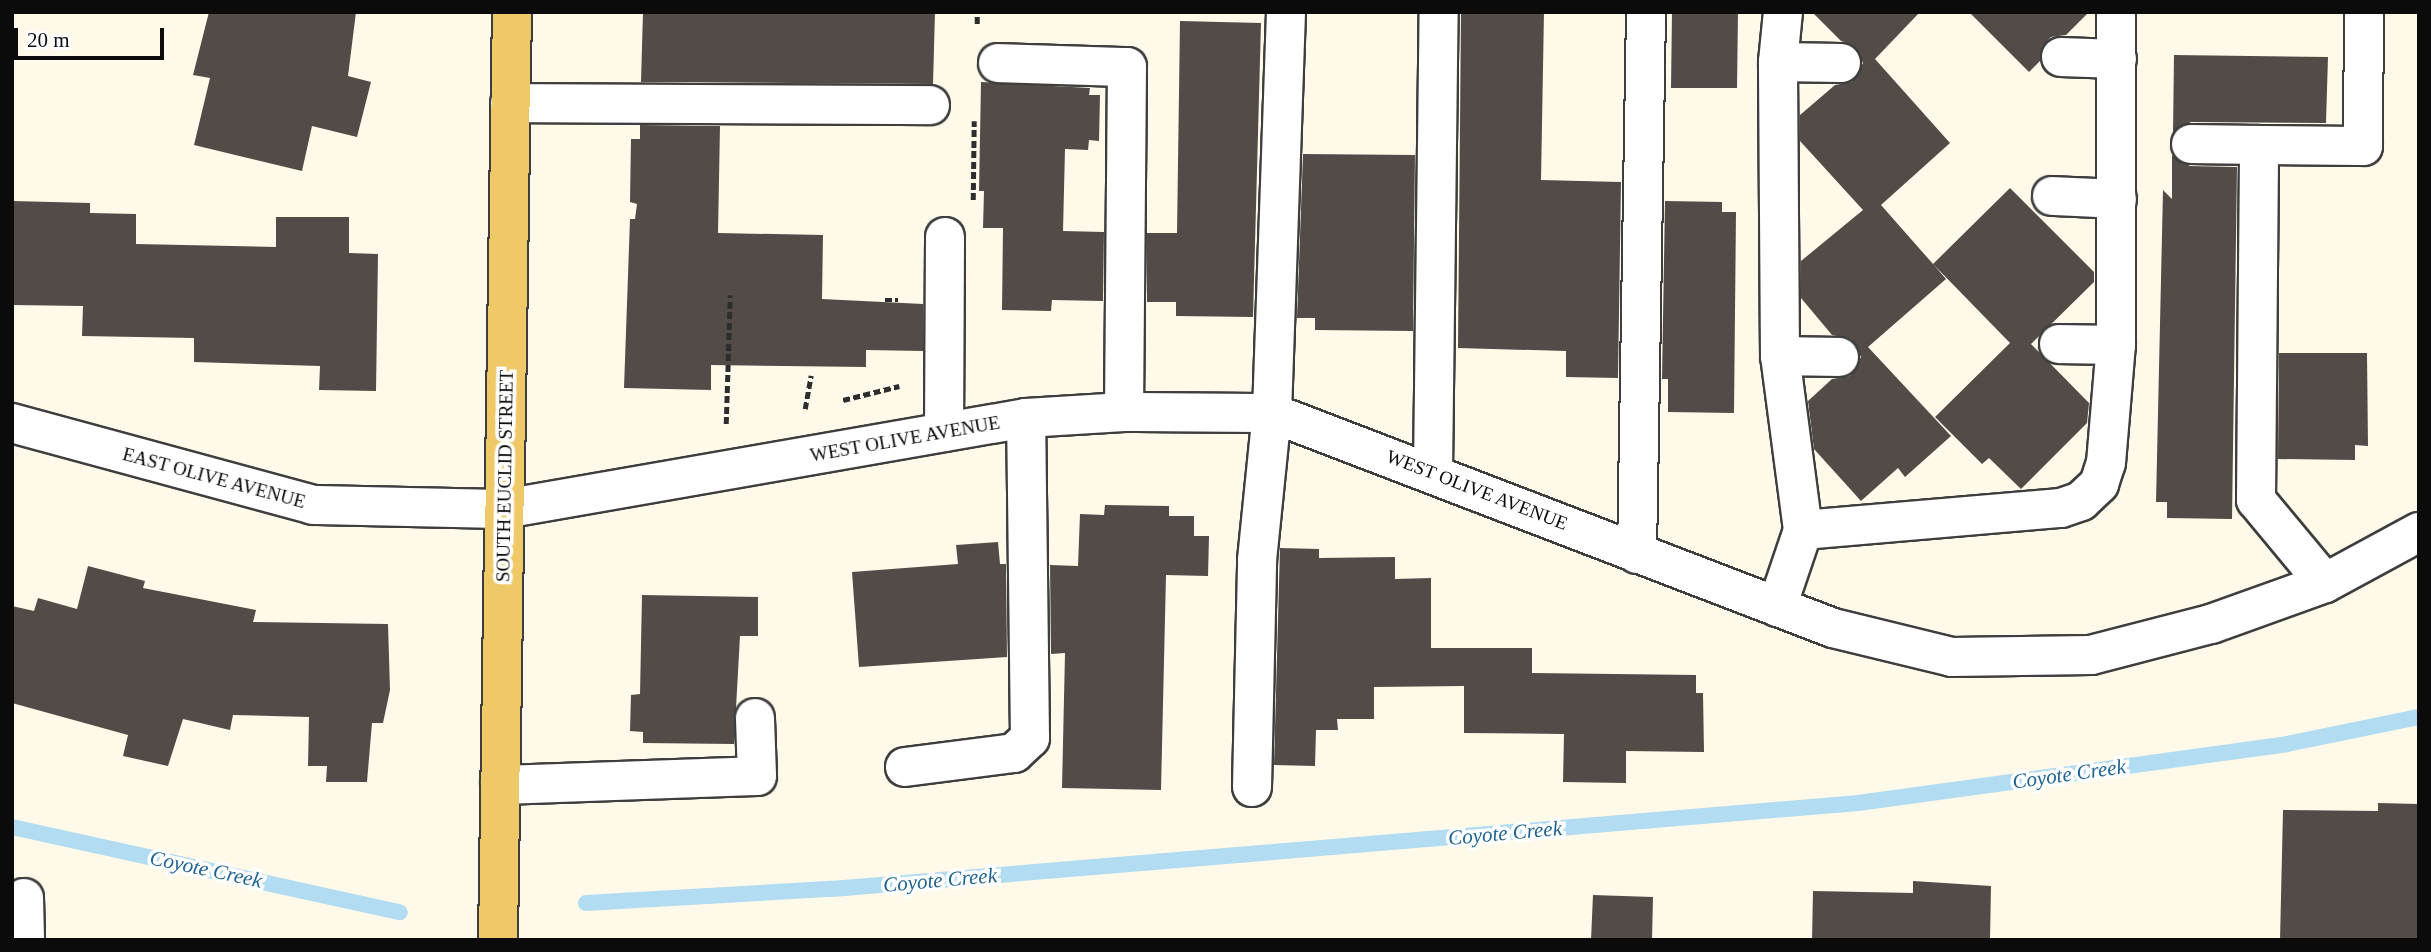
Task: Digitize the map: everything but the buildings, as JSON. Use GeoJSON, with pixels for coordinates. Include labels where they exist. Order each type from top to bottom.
{"type":"FeatureCollection","features":[{"type":"Feature","properties":{"kind":"main road","name":"SOUTH EUCLID STREET"},"geometry":{"type":"LineString","coordinates":[[498,940],[512,12]]}},
{"type":"Feature","properties":{"kind":"street"},"geometry":{"type":"LineString","coordinates":[[1252,787],[1257,560],[1272,413],[1286,12]]}},
{"type":"Feature","properties":{"kind":"street"},"geometry":{"type":"LineString","coordinates":[[1433,472],[1439,12]]}},
{"type":"Feature","properties":{"kind":"street"},"geometry":{"type":"LineString","coordinates":[[1637,554],[1646,12]]}},
{"type":"Feature","properties":{"kind":"street"},"geometry":{"type":"LineString","coordinates":[[1777,607],[1803,530],[1780,356],[1778,62],[1783,12]]}},
{"type":"Feature","properties":{"kind":"street"},"geometry":{"type":"LineString","coordinates":[[1803,530],[2061,508],[2081,501],[2099,484],[2106,463],[2116,345],[2116,12]]}},
{"type":"Feature","properties":{"kind":"street"},"geometry":{"type":"LineString","coordinates":[[2191,144],[2363,146],[2364,12]]}},
{"type":"Feature","properties":{"kind":"street"},"geometry":{"type":"LineString","coordinates":[[2061,57],[2117,59]]}},
{"type":"Feature","properties":{"kind":"street"},"geometry":{"type":"LineString","coordinates":[[1778,62],[1841,63]]}},
{"type":"Feature","properties":{"kind":"street"},"geometry":{"type":"LineString","coordinates":[[998,63],[1127,66],[1125,412]]}},
{"type":"Feature","properties":{"kind":"street"},"geometry":{"type":"LineString","coordinates":[[510,103],[930,105]]}},
{"type":"Feature","properties":{"kind":"street"},"geometry":{"type":"LineString","coordinates":[[2259,145],[2256,500],[2325,583]]}},
{"type":"Feature","properties":{"kind":"street"},"geometry":{"type":"LineString","coordinates":[[2052,196],[2117,199]]}},
{"type":"Feature","properties":{"kind":"street"},"geometry":{"type":"LineString","coordinates":[[944,432],[945,237]]}},
{"type":"Feature","properties":{"kind":"street"},"geometry":{"type":"LineString","coordinates":[[2059,344],[2116,345]]}},
{"type":"Feature","properties":{"kind":"street"},"geometry":{"type":"LineString","coordinates":[[1780,356],[1839,357]]}},
{"type":"Feature","properties":{"kind":"street","name":"WEST OLIVE AVENUE"},"geometry":{"type":"LineString","coordinates":[[504,509],[1027,418],[1125,412],[1272,413],[1433,472],[1637,554],[1833,628],[1952,657],[2091,655],[2211,624],[2325,583],[2419,533]]}},
{"type":"Feature","properties":{"kind":"street"},"geometry":{"type":"LineString","coordinates":[[905,767],[1014,753],[1030,738],[1027,418]]}},
{"type":"Feature","properties":{"kind":"street","name":"EAST OLIVE AVENUE"},"geometry":{"type":"LineString","coordinates":[[12,423],[313,505],[504,509]]}},
{"type":"Feature","properties":{"kind":"street"},"geometry":{"type":"LineString","coordinates":[[500,785],[757,776],[755,718]]}},
{"type":"Feature","properties":{"kind":"street"},"geometry":{"type":"LineString","coordinates":[[24,898],[25,940]]}},
{"type":"Feature","properties":{"kind":"path"},"geometry":{"type":"LineString","coordinates":[[726,431],[730,295]]}},
{"type":"Feature","properties":{"kind":"path"},"geometry":{"type":"LineString","coordinates":[[836,402],[944,375]]}},
{"type":"Feature","properties":{"kind":"waterway","name":"Coyote Creek"},"geometry":{"type":"LineString","coordinates":[[586,903],[832,889],[1858,803],[2287,744],[2419,717]]}},
{"type":"Feature","properties":{"kind":"waterway","name":"Coyote Creek"},"geometry":{"type":"LineString","coordinates":[[12,827],[400,912]]}}]}
